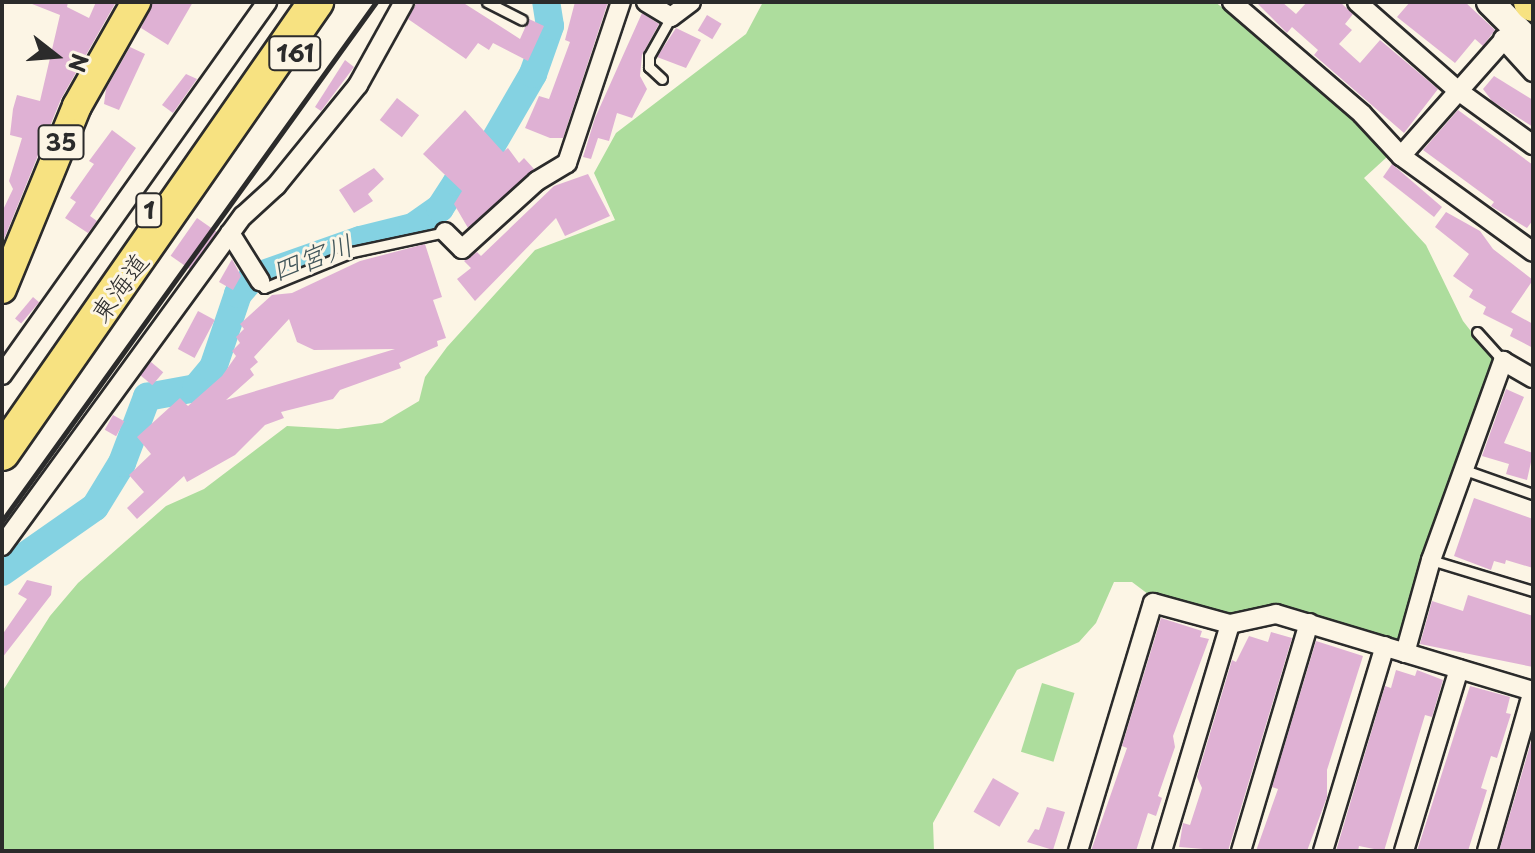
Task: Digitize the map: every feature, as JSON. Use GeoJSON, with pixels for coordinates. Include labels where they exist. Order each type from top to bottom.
{"type":"FeatureCollection","features":[{"type":"Feature","properties":{"kind":"highway","name":"東海道"},"geometry":{"type":"LineString","coordinates":[[2,414],[169,182],[290,2]]}},
{"type":"Feature","properties":{"kind":"highway","name":"東海道"},"geometry":{"type":"LineString","coordinates":[[2,453],[252,101],[316,2]]}},
{"type":"Feature","properties":{"kind":"highway","name":"161"},"geometry":{"type":"LineString","coordinates":[[252,101],[335,2]]}},
{"type":"Feature","properties":{"kind":"main road","name":"35"},"geometry":{"type":"LineString","coordinates":[[2,289],[77,106],[136,2]]}},
{"type":"Feature","properties":{"kind":"street"},"geometry":{"type":"LineString","coordinates":[[2,375],[267,2]]}},
{"type":"Feature","properties":{"kind":"street"},"geometry":{"type":"LineString","coordinates":[[2,546],[230,233],[276,186],[358,85],[404,2]]}},
{"type":"Feature","properties":{"kind":"street"},"geometry":{"type":"LineString","coordinates":[[445,232],[462,249],[537,181],[567,163],[621,2]]}},
{"type":"Feature","properties":{"kind":"street"},"geometry":{"type":"LineString","coordinates":[[646,2],[671,17],[691,2]]}},
{"type":"Feature","properties":{"kind":"street"},"geometry":{"type":"LineString","coordinates":[[1232,2],[1362,114],[1401,156],[1533,252]]}},
{"type":"Feature","properties":{"kind":"street"},"geometry":{"type":"LineString","coordinates":[[1357,2],[1457,90],[1533,145]]}},
{"type":"Feature","properties":{"kind":"street"},"geometry":{"type":"LineString","coordinates":[[1490,2],[1523,23],[1533,72]]}},
{"type":"Feature","properties":{"kind":"street"},"geometry":{"type":"LineString","coordinates":[[1401,156],[1457,90],[1523,23]]}},
{"type":"Feature","properties":{"kind":"street"},"geometry":{"type":"LineString","coordinates":[[230,233],[256,276]]}},
{"type":"Feature","properties":{"kind":"street"},"geometry":{"type":"LineString","coordinates":[[1405,653],[1431,560],[1503,361],[1533,378]]}},
{"type":"Feature","properties":{"kind":"street"},"geometry":{"type":"LineString","coordinates":[[1078,851],[1153,603],[1230,624],[1276,614],[1533,691],[1487,851]]}},
{"type":"Feature","properties":{"kind":"street"},"geometry":{"type":"LineString","coordinates":[[1241,851],[1309,623]]}},
{"type":"Feature","properties":{"kind":"street"},"geometry":{"type":"LineString","coordinates":[[1162,851],[1230,624]]}},
{"type":"Feature","properties":{"kind":"street"},"geometry":{"type":"LineString","coordinates":[[1323,851],[1385,646]]}},
{"type":"Feature","properties":{"kind":"street"},"geometry":{"type":"LineString","coordinates":[[1404,851],[1459,669]]}},
{"type":"Feature","properties":{"kind":"lane"},"geometry":{"type":"LineString","coordinates":[[487,2],[522,20]]}},
{"type":"Feature","properties":{"kind":"lane"},"geometry":{"type":"LineString","coordinates":[[662,79],[649,67],[649,56],[671,17]]}},
{"type":"Feature","properties":{"kind":"lane"},"geometry":{"type":"LineString","coordinates":[[256,276],[264,288],[352,252],[445,232]]}},
{"type":"Feature","properties":{"kind":"lane"},"geometry":{"type":"LineString","coordinates":[[1477,332],[1503,361]]}},
{"type":"Feature","properties":{"kind":"lane"},"geometry":{"type":"LineString","coordinates":[[1462,469],[1533,494]]}},
{"type":"Feature","properties":{"kind":"lane"},"geometry":{"type":"LineString","coordinates":[[1431,560],[1533,591]]}},
{"type":"Feature","properties":{"kind":"green space"},"geometry":{"type":"Polygon","coordinates":[[[763,2],[1215,2],[1296,63],[1358,122],[1387,157],[1364,178],[1426,245],[1463,321],[1495,362],[1400,638],[1383,642],[1291,612],[1227,620],[1148,594],[1132,582],[1114,582],[1096,623],[1079,642],[1017,670],[933,823],[934,851],[2,851],[2,692],[50,616],[78,583],[166,506],[204,489],[287,426],[338,429],[382,423],[419,401],[425,377],[447,347],[535,250],[615,220],[594,173],[616,133],[746,34],[763,2]]]}},
{"type":"Feature","properties":{"kind":"green space"},"geometry":{"type":"Polygon","coordinates":[[[1042,683],[1075,693],[1053,762],[1021,752],[1042,683]]]}},
{"type":"Feature","properties":{"kind":"building"},"geometry":{"type":"Polygon","coordinates":[[[27,2],[68,2],[67,7],[89,18],[96,2],[116,2],[61,99],[2,244],[2,212],[13,189],[9,181],[22,138],[10,135],[13,109],[17,95],[40,101],[60,15],[27,2]]]}},
{"type":"Feature","properties":{"kind":"building"},"geometry":{"type":"Polygon","coordinates":[[[153,2],[193,2],[168,45],[141,28],[153,2]]]}},
{"type":"Feature","properties":{"kind":"building"},"geometry":{"type":"Polygon","coordinates":[[[417,2],[462,2],[520,39],[529,19],[544,26],[528,61],[493,43],[489,50],[478,43],[466,59],[408,19],[417,2]]]}},
{"type":"Feature","properties":{"kind":"building"},"geometry":{"type":"Polygon","coordinates":[[[575,2],[608,2],[563,138],[550,138],[525,128],[539,96],[549,99],[570,42],[565,40],[575,2]]]}},
{"type":"Feature","properties":{"kind":"building"},"geometry":{"type":"Polygon","coordinates":[[[1256,2],[1282,2],[1296,14],[1307,2],[1340,2],[1353,14],[1345,24],[1352,30],[1339,44],[1360,63],[1380,40],[1438,89],[1404,133],[1314,55],[1318,50],[1292,27],[1287,33],[1256,2]]]}},
{"type":"Feature","properties":{"kind":"building"},"geometry":{"type":"Polygon","coordinates":[[[1410,2],[1465,2],[1495,30],[1483,46],[1475,39],[1455,63],[1397,17],[1410,2]]]}},
{"type":"Feature","properties":{"kind":"building"},"geometry":{"type":"Polygon","coordinates":[[[642,13],[659,24],[642,55],[640,76],[647,89],[632,118],[617,113],[609,141],[598,138],[591,159],[583,157],[595,118],[642,13]]]}},
{"type":"Feature","properties":{"kind":"building"},"geometry":{"type":"Polygon","coordinates":[[[707,15],[722,24],[712,39],[698,30],[707,15]]]}},
{"type":"Feature","properties":{"kind":"building"},"geometry":{"type":"Polygon","coordinates":[[[676,28],[701,40],[686,68],[657,57],[676,28]]]}},
{"type":"Feature","properties":{"kind":"building"},"geometry":{"type":"Polygon","coordinates":[[[130,47],[145,54],[119,110],[104,104],[106,89],[130,47]]]}},
{"type":"Feature","properties":{"kind":"building"},"geometry":{"type":"Polygon","coordinates":[[[345,60],[354,67],[321,111],[315,107],[345,60]]]}},
{"type":"Feature","properties":{"kind":"building"},"geometry":{"type":"Polygon","coordinates":[[[186,74],[197,79],[173,113],[162,105],[186,74]]]}},
{"type":"Feature","properties":{"kind":"building"},"geometry":{"type":"Polygon","coordinates":[[[1494,76],[1533,100],[1533,127],[1492,101],[1483,89],[1494,76]]]}},
{"type":"Feature","properties":{"kind":"building"},"geometry":{"type":"Polygon","coordinates":[[[397,98],[419,115],[402,137],[380,120],[397,98]]]}},
{"type":"Feature","properties":{"kind":"building"},"geometry":{"type":"Polygon","coordinates":[[[465,110],[503,152],[508,148],[519,163],[524,158],[534,169],[468,228],[454,204],[462,191],[423,154],[465,110]]]}},
{"type":"Feature","properties":{"kind":"building"},"geometry":{"type":"Polygon","coordinates":[[[1458,110],[1533,165],[1533,220],[1527,228],[1491,206],[1494,202],[1423,150],[1458,110]]]}},
{"type":"Feature","properties":{"kind":"building"},"geometry":{"type":"Polygon","coordinates":[[[112,130],[136,148],[90,216],[97,221],[88,233],[65,218],[76,202],[70,198],[94,164],[89,161],[112,130]]]}},
{"type":"Feature","properties":{"kind":"building"},"geometry":{"type":"Polygon","coordinates":[[[1392,164],[1442,207],[1434,217],[1383,177],[1392,164]]]}},
{"type":"Feature","properties":{"kind":"building"},"geometry":{"type":"Polygon","coordinates":[[[374,168],[384,179],[368,194],[373,201],[354,213],[339,190],[374,168]]]}},
{"type":"Feature","properties":{"kind":"building"},"geometry":{"type":"Polygon","coordinates":[[[588,174],[610,216],[565,236],[556,218],[475,301],[457,279],[471,268],[464,261],[477,252],[481,256],[554,186],[588,174]]]}},
{"type":"Feature","properties":{"kind":"building"},"geometry":{"type":"Polygon","coordinates":[[[1446,212],[1480,231],[1493,249],[1533,280],[1511,312],[1533,324],[1533,348],[1510,336],[1513,329],[1483,314],[1486,307],[1469,297],[1473,290],[1453,276],[1469,254],[1435,227],[1446,212]]]}},
{"type":"Feature","properties":{"kind":"building"},"geometry":{"type":"Polygon","coordinates":[[[197,218],[217,232],[190,269],[171,256],[197,218]]]}},
{"type":"Feature","properties":{"kind":"building"},"geometry":{"type":"Polygon","coordinates":[[[425,244],[442,297],[433,300],[446,338],[437,341],[438,346],[399,363],[401,368],[340,390],[333,399],[281,412],[284,418],[265,425],[235,455],[187,482],[184,476],[137,519],[127,508],[144,492],[129,475],[151,454],[137,437],[180,398],[188,406],[222,376],[236,356],[232,351],[240,343],[236,337],[244,329],[240,324],[272,295],[292,293],[360,261],[425,244]],[[289,319],[254,357],[258,362],[250,369],[254,375],[226,400],[395,349],[314,350],[297,342],[289,319]]]}},
{"type":"Feature","properties":{"kind":"building"},"geometry":{"type":"Polygon","coordinates":[[[232,259],[241,276],[233,290],[219,282],[232,259]]]}},
{"type":"Feature","properties":{"kind":"building"},"geometry":{"type":"Polygon","coordinates":[[[33,297],[39,302],[21,324],[15,318],[33,297]]]}},
{"type":"Feature","properties":{"kind":"building"},"geometry":{"type":"Polygon","coordinates":[[[198,311],[215,320],[195,358],[178,349],[198,311]]]}},
{"type":"Feature","properties":{"kind":"building"},"geometry":{"type":"Polygon","coordinates":[[[151,362],[163,372],[152,385],[140,375],[151,362]]]}},
{"type":"Feature","properties":{"kind":"building"},"geometry":{"type":"Polygon","coordinates":[[[1506,389],[1524,397],[1504,443],[1533,453],[1527,480],[1506,474],[1509,464],[1482,456],[1506,389]]]}},
{"type":"Feature","properties":{"kind":"building"},"geometry":{"type":"Polygon","coordinates":[[[113,415],[124,421],[116,436],[105,430],[113,415]]]}},
{"type":"Feature","properties":{"kind":"building"},"geometry":{"type":"Polygon","coordinates":[[[1474,498],[1533,519],[1533,568],[1506,560],[1505,564],[1494,561],[1491,570],[1454,556],[1474,498]]]}},
{"type":"Feature","properties":{"kind":"building"},"geometry":{"type":"Polygon","coordinates":[[[27,580],[52,586],[51,595],[2,658],[2,635],[27,599],[18,594],[27,580]]]}},
{"type":"Feature","properties":{"kind":"building"},"geometry":{"type":"Polygon","coordinates":[[[1468,595],[1533,616],[1533,667],[1420,644],[1432,601],[1463,611],[1468,595]]]}},
{"type":"Feature","properties":{"kind":"building"},"geometry":{"type":"Polygon","coordinates":[[[1161,618],[1202,631],[1200,637],[1209,639],[1173,736],[1175,747],[1158,796],[1162,798],[1156,816],[1148,813],[1136,851],[1091,851],[1127,748],[1122,746],[1161,618]]]}},
{"type":"Feature","properties":{"kind":"building"},"geometry":{"type":"Polygon","coordinates":[[[1271,632],[1292,638],[1228,851],[1179,847],[1183,823],[1190,825],[1202,788],[1197,777],[1232,660],[1236,662],[1249,636],[1268,642],[1271,632]]]}},
{"type":"Feature","properties":{"kind":"building"},"geometry":{"type":"Polygon","coordinates":[[[1316,641],[1363,656],[1327,770],[1327,797],[1307,851],[1256,851],[1278,789],[1272,787],[1316,641]]]}},
{"type":"Feature","properties":{"kind":"building"},"geometry":{"type":"Polygon","coordinates":[[[1396,670],[1415,676],[1417,670],[1443,680],[1432,717],[1425,715],[1384,851],[1359,846],[1358,851],[1336,851],[1385,686],[1391,688],[1396,670]]]}},
{"type":"Feature","properties":{"kind":"building"},"geometry":{"type":"Polygon","coordinates":[[[1470,686],[1510,697],[1506,713],[1511,714],[1497,758],[1491,756],[1481,788],[1487,790],[1468,851],[1417,851],[1470,686]]]}},
{"type":"Feature","properties":{"kind":"building"},"geometry":{"type":"Polygon","coordinates":[[[1531,742],[1533,851],[1499,851],[1518,787],[1531,742]]]}},
{"type":"Feature","properties":{"kind":"building"},"geometry":{"type":"Polygon","coordinates":[[[993,778],[1019,793],[999,827],[974,812],[993,778]]]}},
{"type":"Feature","properties":{"kind":"building"},"geometry":{"type":"Polygon","coordinates":[[[1047,807],[1065,812],[1053,850],[1027,842],[1035,829],[1039,830],[1047,807]]]}},
{"type":"Feature","properties":{"kind":"waterway","name":"四宮川"},"geometry":{"type":"LineString","coordinates":[[2,572],[95,507],[122,463],[147,397],[196,388],[213,368],[238,294],[252,278],[360,240],[413,227],[440,208],[457,182],[489,150],[533,74],[550,26],[546,2]]}},
{"type":"Feature","properties":{"kind":"railway"},"geometry":{"type":"LineString","coordinates":[[2,521],[376,2]]}}]}
